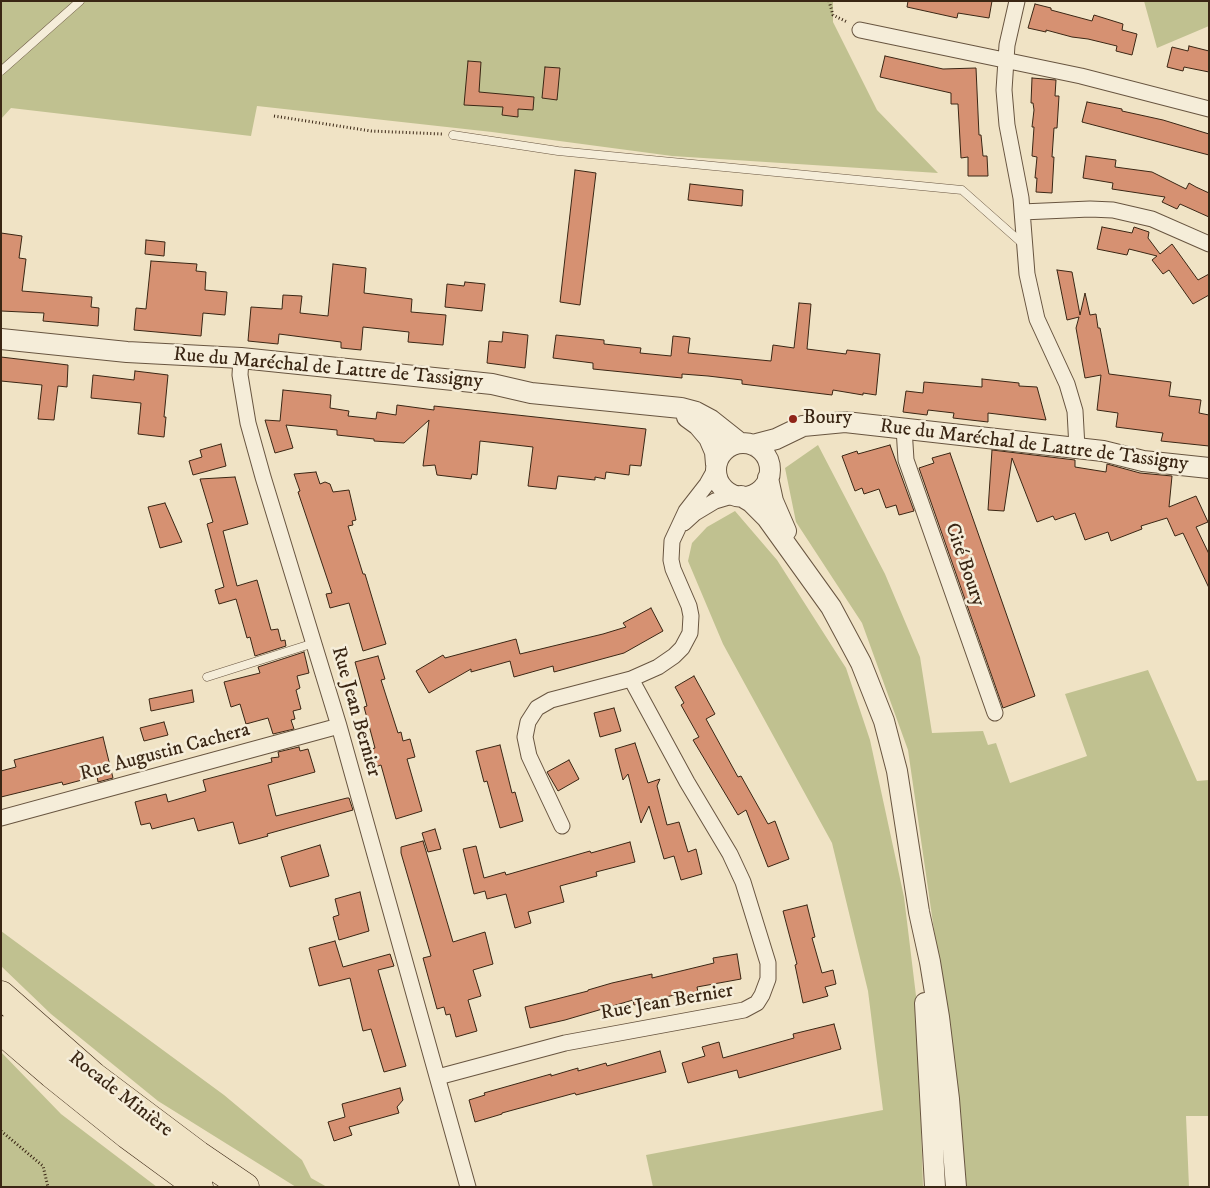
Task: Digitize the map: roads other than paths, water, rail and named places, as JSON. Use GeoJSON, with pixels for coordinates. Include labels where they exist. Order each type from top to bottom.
{"type":"FeatureCollection","features":[{"type":"Feature","properties":{"kind":"highway","name":"Rocade Minière"},"geometry":{"type":"LineString","coordinates":[[1,995],[93,1076],[198,1155],[245,1187]]}},
{"type":"Feature","properties":{"kind":"highway","name":"Rocade Minière"},"geometry":{"type":"LineString","coordinates":[[1,1030],[128,1136],[199,1187]]}},
{"type":"Feature","properties":{"kind":"street"},"geometry":{"type":"LineString","coordinates":[[1017,1],[1005,60],[1005,106],[1022,212],[1028,282],[1037,319],[1067,384],[1075,411],[1077,448]]}},
{"type":"Feature","properties":{"kind":"street"},"geometry":{"type":"LineString","coordinates":[[860,30],[1081,76],[1209,109]]}},
{"type":"Feature","properties":{"kind":"street"},"geometry":{"type":"LineString","coordinates":[[1022,212],[1090,209],[1113,210],[1152,220],[1209,244]]}},
{"type":"Feature","properties":{"kind":"street","name":"Rue du Maréchal de Lattre de Tassigny"},"geometry":{"type":"LineString","coordinates":[[1,339],[127,352],[241,358],[492,384],[531,393],[673,407],[696,412],[746,444],[776,439],[798,428],[829,423],[856,422],[1077,448],[1114,453],[1143,461],[1209,468]]}},
{"type":"Feature","properties":{"kind":"street","name":"Rue Jean Bernier"},"geometry":{"type":"LineString","coordinates":[[241,358],[240,375],[248,424],[299,598],[340,726],[468,1187]]}},
{"type":"Feature","properties":{"kind":"street","name":"Rue du Maréchal de Lattre de Tassigny"},"geometry":{"type":"LineString","coordinates":[[654,406],[689,418],[698,425],[712,443],[716,466]]}},
{"type":"Feature","properties":{"kind":"street","name":"Rue du Maréchal de Lattre de Tassigny"},"geometry":{"type":"LineString","coordinates":[[769,474],[790,444],[803,435],[829,423]]}},
{"type":"Feature","properties":{"kind":"street","name":"Cité Boury"},"geometry":{"type":"LineString","coordinates":[[904,428],[906,460],[995,713]]}},
{"type":"Feature","properties":{"kind":"street"},"geometry":{"type":"LineString","coordinates":[[562,826],[529,756],[525,737],[528,722],[537,708],[551,700],[631,679],[658,667],[682,648],[692,625],[690,611],[673,569],[671,560],[672,541],[686,511],[707,484],[725,449],[732,445],[746,444],[765,454],[771,494],[780,517],[812,579]]}},
{"type":"Feature","properties":{"kind":"street"},"geometry":{"type":"LineString","coordinates":[[716,466],[718,480],[722,487],[751,502],[767,518],[812,579],[846,632],[879,706],[897,771],[918,912],[935,1187]]}},
{"type":"Feature","properties":{"kind":"street"},"geometry":{"type":"LineString","coordinates":[[672,541],[682,525],[695,513],[715,501],[756,493],[762,488],[769,474]]}},
{"type":"Feature","properties":{"kind":"street","name":"Rue Jean Bernier"},"geometry":{"type":"LineString","coordinates":[[438,1077],[565,1043],[744,1010],[757,1003],[762,995],[768,979],[768,963],[743,882],[730,854],[687,782],[631,679]]}},
{"type":"Feature","properties":{"kind":"street","name":"Rue Augustin Cachera"},"geometry":{"type":"LineString","coordinates":[[1,818],[340,726]]}},
{"type":"Feature","properties":{"kind":"street"},"geometry":{"type":"LineString","coordinates":[[918,912],[930,962],[943,1046],[956,1187]]}},
{"type":"Feature","properties":{"kind":"lane"},"geometry":{"type":"LineString","coordinates":[[1,71],[80,1]]}},
{"type":"Feature","properties":{"kind":"lane"},"geometry":{"type":"LineString","coordinates":[[453,135],[558,151],[962,190],[1024,245]]}},
{"type":"Feature","properties":{"kind":"lane"},"geometry":{"type":"LineString","coordinates":[[207,677],[314,643]]}},
{"type":"Feature","properties":{"kind":"place","name":"Boury"},"geometry":{"type":"Point","coordinates":[793,419]}}]}
